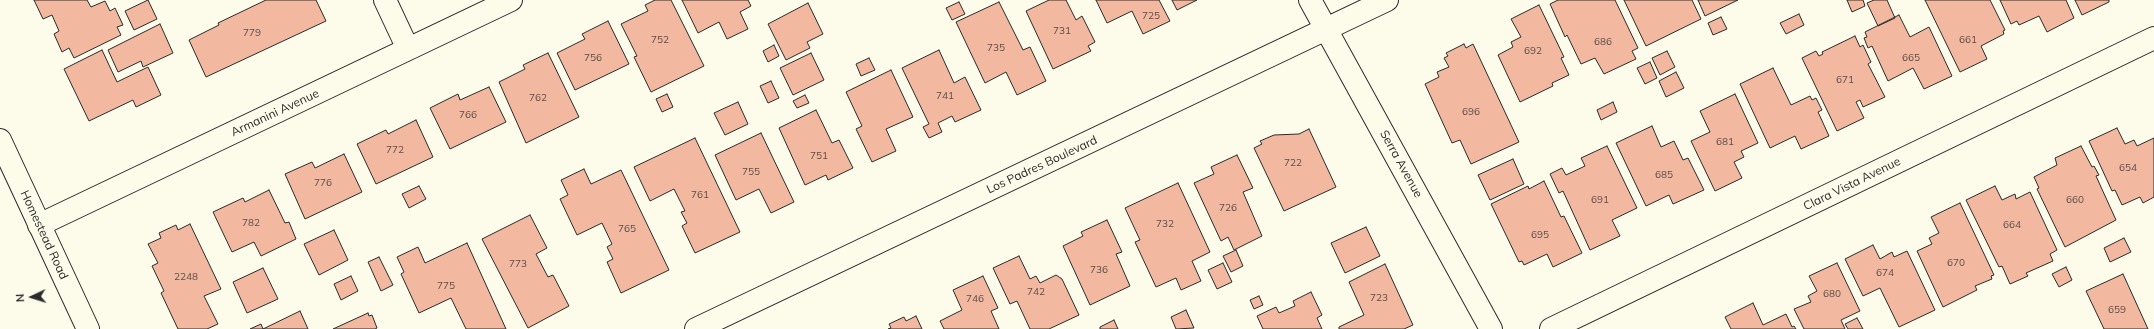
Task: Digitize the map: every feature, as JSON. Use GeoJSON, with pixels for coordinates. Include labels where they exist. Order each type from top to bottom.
{"type":"FeatureCollection","features":[{"type":"Feature","properties":{"kind":"street"},"geometry":{"type":"LineString","coordinates":[[386,0],[408,49]]}},
{"type":"Feature","properties":{"kind":"street","name":"Armanini Avenue"},"geometry":{"type":"LineString","coordinates":[[39,225],[512,0]]}},
{"type":"Feature","properties":{"kind":"street","name":"Serra Avenue"},"geometry":{"type":"LineString","coordinates":[[1310,0],[1491,329]]}},
{"type":"Feature","properties":{"kind":"street","name":"Los Padres Boulevard"},"geometry":{"type":"LineString","coordinates":[[696,329],[722,323],[1387,0]]}},
{"type":"Feature","properties":{"kind":"street","name":"Clara Vista Avenue"},"geometry":{"type":"LineString","coordinates":[[1551,329],[2154,38]]}},
{"type":"Feature","properties":{"kind":"street","name":"Homestead Road"},"geometry":{"type":"LineString","coordinates":[[0,140],[88,329]]}},
{"type":"Feature","properties":{"kind":"building"},"geometry":{"type":"Polygon","coordinates":[[[34,0],[87,0],[91,7],[105,1],[110,11],[115,8],[123,25],[117,27],[121,35],[74,58],[69,48],[62,52],[54,34],[59,31],[52,15],[43,19],[34,0]]]}},
{"type":"Feature","properties":{"kind":"building"},"geometry":{"type":"Polygon","coordinates":[[[148,0],[157,19],[134,30],[125,11],[148,0]]]}},
{"type":"Feature","properties":{"kind":"building"},"geometry":{"type":"Polygon","coordinates":[[[266,0],[316,0],[326,21],[206,77],[189,40],[219,25],[218,23],[266,0]]]}},
{"type":"Feature","properties":{"kind":"building"},"geometry":{"type":"Polygon","coordinates":[[[655,0],[671,0],[704,66],[651,92],[634,57],[637,56],[621,24],[648,11],[645,5],[655,0]]]}},
{"type":"Feature","properties":{"kind":"building"},"geometry":{"type":"Polygon","coordinates":[[[682,0],[748,0],[751,6],[740,12],[748,29],[727,39],[719,22],[698,33],[682,0]]]}},
{"type":"Feature","properties":{"kind":"building"},"geometry":{"type":"Polygon","coordinates":[[[1049,0],[1066,0],[1076,20],[1082,16],[1095,42],[1088,46],[1091,51],[1053,69],[1026,11],[1049,0]]]}},
{"type":"Feature","properties":{"kind":"building"},"geometry":{"type":"Polygon","coordinates":[[[1096,0],[1159,0],[1170,21],[1143,34],[1132,11],[1107,23],[1096,0]]]}},
{"type":"Feature","properties":{"kind":"building"},"geometry":{"type":"Polygon","coordinates":[[[1172,0],[1197,0],[1177,10],[1172,0]]]}},
{"type":"Feature","properties":{"kind":"building"},"geometry":{"type":"Polygon","coordinates":[[[1558,0],[1615,0],[1638,48],[1632,51],[1636,59],[1604,74],[1595,58],[1581,64],[1567,35],[1565,37],[1550,4],[1558,0]]]}},
{"type":"Feature","properties":{"kind":"building"},"geometry":{"type":"Polygon","coordinates":[[[1624,0],[1692,0],[1701,19],[1646,46],[1624,0]]]}},
{"type":"Feature","properties":{"kind":"building"},"geometry":{"type":"Polygon","coordinates":[[[1698,0],[1738,0],[1705,16],[1698,0]]]}},
{"type":"Feature","properties":{"kind":"building"},"geometry":{"type":"Polygon","coordinates":[[[1847,0],[1863,0],[1865,6],[1852,12],[1847,0]]]}},
{"type":"Feature","properties":{"kind":"building"},"geometry":{"type":"Polygon","coordinates":[[[1874,0],[1887,0],[1895,18],[1878,26],[1867,3],[1874,0]]]}},
{"type":"Feature","properties":{"kind":"building"},"geometry":{"type":"Polygon","coordinates":[[[1925,0],[1990,0],[2005,30],[2003,31],[2004,34],[1981,46],[1987,59],[1960,72],[1925,0]]]}},
{"type":"Feature","properties":{"kind":"building"},"geometry":{"type":"Polygon","coordinates":[[[2000,0],[2066,0],[2074,18],[2047,32],[2039,16],[2019,25],[2017,21],[2011,24],[2000,0]]]}},
{"type":"Feature","properties":{"kind":"building"},"geometry":{"type":"Polygon","coordinates":[[[2075,0],[2109,0],[2109,2],[2082,15],[2075,0]]]}},
{"type":"Feature","properties":{"kind":"building"},"geometry":{"type":"Polygon","coordinates":[[[959,2],[965,14],[952,20],[946,8],[959,2]]]}},
{"type":"Feature","properties":{"kind":"building"},"geometry":{"type":"Polygon","coordinates":[[[999,2],[1023,50],[1030,47],[1046,81],[1017,95],[1006,72],[985,83],[956,22],[999,2]]]}},
{"type":"Feature","properties":{"kind":"building"},"geometry":{"type":"Polygon","coordinates":[[[808,3],[823,34],[807,42],[810,48],[786,60],[768,24],[808,3]]]}},
{"type":"Feature","properties":{"kind":"building"},"geometry":{"type":"Polygon","coordinates":[[[1539,5],[1564,57],[1561,58],[1569,75],[1552,83],[1553,86],[1520,102],[1498,55],[1513,47],[1511,42],[1521,37],[1511,19],[1539,5]]]}},
{"type":"Feature","properties":{"kind":"building"},"geometry":{"type":"Polygon","coordinates":[[[1799,14],[1804,25],[1786,34],[1780,23],[1799,14]]]}},
{"type":"Feature","properties":{"kind":"building"},"geometry":{"type":"Polygon","coordinates":[[[1899,15],[1910,37],[1929,27],[1952,76],[1924,89],[1913,68],[1888,81],[1872,46],[1868,48],[1864,38],[1867,37],[1865,32],[1899,15]]]}},
{"type":"Feature","properties":{"kind":"building"},"geometry":{"type":"Polygon","coordinates":[[[1721,17],[1727,29],[1713,35],[1708,23],[1721,17]]]}},
{"type":"Feature","properties":{"kind":"building"},"geometry":{"type":"Polygon","coordinates":[[[608,21],[629,64],[575,90],[557,53],[585,39],[582,34],[608,21]]]}},
{"type":"Feature","properties":{"kind":"building"},"geometry":{"type":"Polygon","coordinates":[[[160,24],[173,53],[143,67],[141,61],[118,72],[108,50],[160,24]]]}},
{"type":"Feature","properties":{"kind":"building"},"geometry":{"type":"Polygon","coordinates":[[[1855,36],[1860,47],[1863,45],[1871,62],[1868,64],[1885,97],[1863,107],[1860,100],[1856,102],[1864,118],[1837,131],[1802,58],[1816,51],[1819,56],[1823,54],[1822,52],[1855,36]]]}},
{"type":"Feature","properties":{"kind":"building"},"geometry":{"type":"Polygon","coordinates":[[[1464,44],[1466,48],[1473,44],[1519,142],[1471,164],[1460,140],[1452,143],[1425,84],[1439,77],[1437,72],[1449,67],[1444,58],[1448,56],[1446,53],[1464,44]]]}},
{"type":"Feature","properties":{"kind":"building"},"geometry":{"type":"Polygon","coordinates":[[[774,45],[779,56],[768,62],[763,51],[774,45]]]}},
{"type":"Feature","properties":{"kind":"building"},"geometry":{"type":"Polygon","coordinates":[[[102,50],[117,82],[148,67],[161,95],[136,107],[133,100],[89,121],[64,69],[102,50]]]}},
{"type":"Feature","properties":{"kind":"building"},"geometry":{"type":"Polygon","coordinates":[[[939,50],[954,83],[965,77],[981,110],[955,122],[952,116],[938,123],[942,132],[929,138],[923,127],[929,124],[902,68],[939,50]]]}},
{"type":"Feature","properties":{"kind":"building"},"geometry":{"type":"Polygon","coordinates":[[[1667,51],[1675,67],[1660,75],[1652,58],[1667,51]]]}},
{"type":"Feature","properties":{"kind":"building"},"geometry":{"type":"Polygon","coordinates":[[[548,53],[579,117],[526,143],[499,82],[525,69],[523,65],[548,53]]]}},
{"type":"Feature","properties":{"kind":"building"},"geometry":{"type":"Polygon","coordinates":[[[811,53],[824,80],[793,95],[780,68],[811,53]]]}},
{"type":"Feature","properties":{"kind":"building"},"geometry":{"type":"Polygon","coordinates":[[[869,58],[875,70],[861,76],[856,64],[869,58]]]}},
{"type":"Feature","properties":{"kind":"building"},"geometry":{"type":"Polygon","coordinates":[[[1650,62],[1657,78],[1645,84],[1637,68],[1650,62]]]}},
{"type":"Feature","properties":{"kind":"building"},"geometry":{"type":"Polygon","coordinates":[[[1773,68],[1791,105],[1810,96],[1812,100],[1816,98],[1822,110],[1818,112],[1829,136],[1801,149],[1795,136],[1770,148],[1740,84],[1773,68]]]}},
{"type":"Feature","properties":{"kind":"building"},"geometry":{"type":"Polygon","coordinates":[[[891,70],[913,117],[886,129],[896,151],[872,162],[856,129],[862,126],[846,92],[891,70]]]}},
{"type":"Feature","properties":{"kind":"building"},"geometry":{"type":"Polygon","coordinates":[[[1676,72],[1684,88],[1666,97],[1659,81],[1676,72]]]}},
{"type":"Feature","properties":{"kind":"building"},"geometry":{"type":"Polygon","coordinates":[[[771,81],[779,98],[768,103],[760,86],[771,81]]]}},
{"type":"Feature","properties":{"kind":"building"},"geometry":{"type":"Polygon","coordinates":[[[489,87],[506,122],[450,149],[430,108],[458,94],[460,100],[489,87]]]}},
{"type":"Feature","properties":{"kind":"building"},"geometry":{"type":"Polygon","coordinates":[[[667,94],[673,107],[662,112],[656,99],[667,94]]]}},
{"type":"Feature","properties":{"kind":"building"},"geometry":{"type":"Polygon","coordinates":[[[1735,94],[1758,143],[1741,151],[1744,157],[1734,162],[1742,178],[1715,191],[1691,141],[1710,132],[1700,111],[1735,94]]]}},
{"type":"Feature","properties":{"kind":"building"},"geometry":{"type":"Polygon","coordinates":[[[805,95],[809,103],[797,108],[793,101],[805,95]]]}},
{"type":"Feature","properties":{"kind":"building"},"geometry":{"type":"Polygon","coordinates":[[[738,102],[748,124],[725,135],[714,113],[738,102]]]}},
{"type":"Feature","properties":{"kind":"building"},"geometry":{"type":"Polygon","coordinates":[[[1613,102],[1617,112],[1601,120],[1597,110],[1613,102]]]}},
{"type":"Feature","properties":{"kind":"building"},"geometry":{"type":"Polygon","coordinates":[[[816,110],[832,143],[839,140],[853,168],[828,180],[826,175],[805,185],[779,128],[816,110]]]}},
{"type":"Feature","properties":{"kind":"building"},"geometry":{"type":"Polygon","coordinates":[[[416,120],[433,157],[376,184],[357,144],[386,130],[388,134],[416,120]]]}},
{"type":"Feature","properties":{"kind":"building"},"geometry":{"type":"Polygon","coordinates":[[[1652,126],[1661,147],[1674,141],[1683,160],[1688,158],[1704,190],[1673,204],[1669,195],[1646,206],[1616,143],[1652,126]]]}},
{"type":"Feature","properties":{"kind":"building"},"geometry":{"type":"Polygon","coordinates":[[[2117,128],[2125,144],[2134,140],[2137,146],[2154,138],[2154,197],[2143,203],[2140,197],[2122,205],[2115,190],[2112,191],[2089,141],[2117,128]]]}},
{"type":"Feature","properties":{"kind":"building"},"geometry":{"type":"Polygon","coordinates":[[[1309,129],[1336,187],[1284,211],[1254,148],[1262,144],[1260,141],[1274,135],[1299,134],[1309,129]]]}},
{"type":"Feature","properties":{"kind":"building"},"geometry":{"type":"Polygon","coordinates":[[[761,133],[794,202],[771,213],[759,189],[736,200],[715,155],[761,133]]]}},
{"type":"Feature","properties":{"kind":"building"},"geometry":{"type":"Polygon","coordinates":[[[695,138],[740,232],[695,253],[682,226],[687,223],[681,212],[685,211],[674,189],[650,201],[634,167],[695,138]]]}},
{"type":"Feature","properties":{"kind":"building"},"geometry":{"type":"Polygon","coordinates":[[[1607,146],[1637,208],[1612,220],[1620,236],[1590,250],[1563,191],[1559,193],[1550,174],[1562,168],[1566,175],[1585,166],[1581,158],[1607,146]]]}},
{"type":"Feature","properties":{"kind":"building"},"geometry":{"type":"Polygon","coordinates":[[[2081,146],[2092,167],[2094,166],[2099,175],[2096,176],[2116,220],[2065,247],[2037,189],[2039,188],[2034,177],[2057,165],[2055,158],[2081,146]]]}},
{"type":"Feature","properties":{"kind":"building"},"geometry":{"type":"Polygon","coordinates":[[[344,154],[362,192],[305,219],[285,174],[312,162],[315,168],[344,154]]]}},
{"type":"Feature","properties":{"kind":"building"},"geometry":{"type":"Polygon","coordinates":[[[1237,155],[1253,188],[1243,192],[1262,236],[1234,250],[1228,237],[1221,241],[1194,183],[1214,174],[1211,167],[1237,155]]]}},
{"type":"Feature","properties":{"kind":"building"},"geometry":{"type":"Polygon","coordinates":[[[1513,159],[1524,184],[1490,200],[1478,175],[1513,159]]]}},
{"type":"Feature","properties":{"kind":"building"},"geometry":{"type":"Polygon","coordinates":[[[584,169],[591,184],[621,170],[669,270],[621,293],[607,262],[613,259],[607,247],[612,244],[602,223],[577,235],[560,199],[568,195],[561,180],[584,169]]]}},
{"type":"Feature","properties":{"kind":"building"},"geometry":{"type":"Polygon","coordinates":[[[1544,181],[1561,217],[1564,216],[1582,253],[1553,267],[1547,254],[1524,265],[1522,261],[1519,262],[1491,204],[1528,186],[1529,189],[1544,181]]]}},
{"type":"Feature","properties":{"kind":"building"},"geometry":{"type":"Polygon","coordinates":[[[1178,183],[1210,252],[1192,261],[1201,281],[1181,290],[1176,278],[1156,287],[1135,242],[1140,240],[1125,208],[1178,183]]]}},
{"type":"Feature","properties":{"kind":"building"},"geometry":{"type":"Polygon","coordinates":[[[419,186],[426,199],[409,208],[402,194],[419,186]]]}},
{"type":"Feature","properties":{"kind":"building"},"geometry":{"type":"Polygon","coordinates":[[[1995,186],[2002,200],[2015,194],[2016,199],[2030,192],[2057,250],[2050,254],[2053,261],[2026,273],[2028,276],[2010,284],[2002,266],[1999,267],[1966,200],[1995,186]]]}},
{"type":"Feature","properties":{"kind":"building"},"geometry":{"type":"Polygon","coordinates":[[[269,190],[285,223],[289,222],[296,239],[261,256],[254,242],[232,252],[213,212],[243,198],[245,202],[269,190]]]}},
{"type":"Feature","properties":{"kind":"building"},"geometry":{"type":"Polygon","coordinates":[[[1960,203],[1994,275],[1991,276],[1992,279],[1975,286],[1977,290],[1943,307],[1917,251],[1932,244],[1929,238],[1939,233],[1931,217],[1960,203]]]}},
{"type":"Feature","properties":{"kind":"building"},"geometry":{"type":"Polygon","coordinates":[[[530,215],[547,248],[536,254],[548,277],[553,275],[569,306],[528,328],[482,239],[530,215]]]}},
{"type":"Feature","properties":{"kind":"building"},"geometry":{"type":"Polygon","coordinates":[[[1107,220],[1122,252],[1116,254],[1130,286],[1090,305],[1063,246],[1083,236],[1081,232],[1107,220]]]}},
{"type":"Feature","properties":{"kind":"building"},"geometry":{"type":"Polygon","coordinates":[[[190,224],[221,289],[204,296],[218,324],[207,329],[178,329],[161,293],[164,291],[152,266],[158,263],[148,244],[161,238],[159,233],[176,225],[178,230],[190,224]]]}},
{"type":"Feature","properties":{"kind":"building"},"geometry":{"type":"Polygon","coordinates":[[[1366,227],[1380,256],[1345,273],[1331,243],[1366,227]]]}},
{"type":"Feature","properties":{"kind":"building"},"geometry":{"type":"Polygon","coordinates":[[[334,230],[348,260],[319,275],[304,244],[334,230]]]}},
{"type":"Feature","properties":{"kind":"building"},"geometry":{"type":"Polygon","coordinates":[[[2124,238],[2131,252],[2110,262],[2104,248],[2124,238]]]}},
{"type":"Feature","properties":{"kind":"building"},"geometry":{"type":"Polygon","coordinates":[[[467,243],[506,329],[466,329],[451,298],[419,313],[401,274],[404,272],[397,257],[418,247],[425,263],[467,243]]]}},
{"type":"Feature","properties":{"kind":"building"},"geometry":{"type":"Polygon","coordinates":[[[1873,245],[1880,259],[1892,252],[1894,257],[1907,251],[1935,310],[1899,327],[1880,288],[1863,296],[1845,259],[1873,245]]]}},
{"type":"Feature","properties":{"kind":"building"},"geometry":{"type":"Polygon","coordinates":[[[1236,250],[1243,266],[1231,272],[1223,256],[1236,250]]]}},
{"type":"Feature","properties":{"kind":"building"},"geometry":{"type":"Polygon","coordinates":[[[1019,256],[1030,279],[1036,276],[1040,283],[1056,275],[1062,279],[1079,315],[1049,329],[1030,329],[1017,301],[1010,304],[993,268],[1019,256]]]}},
{"type":"Feature","properties":{"kind":"building"},"geometry":{"type":"Polygon","coordinates":[[[379,257],[393,285],[381,291],[368,262],[379,257]]]}},
{"type":"Feature","properties":{"kind":"building"},"geometry":{"type":"Polygon","coordinates":[[[1223,263],[1232,282],[1217,289],[1208,270],[1223,263]]]}},
{"type":"Feature","properties":{"kind":"building"},"geometry":{"type":"Polygon","coordinates":[[[1837,263],[1860,311],[1841,320],[1845,329],[1804,329],[1794,309],[1811,302],[1808,296],[1817,291],[1809,276],[1837,263]]]}},
{"type":"Feature","properties":{"kind":"building"},"geometry":{"type":"Polygon","coordinates":[[[1385,264],[1413,325],[1404,329],[1339,329],[1339,327],[1364,315],[1349,282],[1385,264]]]}},
{"type":"Feature","properties":{"kind":"building"},"geometry":{"type":"Polygon","coordinates":[[[2066,267],[2072,280],[2059,287],[2052,274],[2066,267]]]}},
{"type":"Feature","properties":{"kind":"building"},"geometry":{"type":"Polygon","coordinates":[[[263,268],[278,299],[247,313],[233,282],[263,268]]]}},
{"type":"Feature","properties":{"kind":"building"},"geometry":{"type":"Polygon","coordinates":[[[2123,274],[2148,329],[2104,329],[2086,291],[2123,274]]]}},
{"type":"Feature","properties":{"kind":"building"},"geometry":{"type":"Polygon","coordinates":[[[351,276],[358,291],[341,300],[334,284],[351,276]]]}},
{"type":"Feature","properties":{"kind":"building"},"geometry":{"type":"Polygon","coordinates":[[[983,276],[998,308],[991,311],[999,329],[944,329],[940,321],[962,310],[953,290],[983,276]]]}},
{"type":"Feature","properties":{"kind":"building"},"geometry":{"type":"Polygon","coordinates":[[[1311,292],[1322,315],[1317,318],[1322,329],[1263,329],[1257,316],[1276,307],[1279,313],[1295,306],[1293,301],[1311,292]]]}},
{"type":"Feature","properties":{"kind":"building"},"geometry":{"type":"Polygon","coordinates":[[[1259,296],[1263,305],[1254,309],[1250,300],[1259,296]]]}},
{"type":"Feature","properties":{"kind":"building"},"geometry":{"type":"Polygon","coordinates":[[[1753,303],[1763,325],[1786,314],[1792,327],[1794,326],[1796,329],[1731,329],[1725,317],[1753,303]]]}},
{"type":"Feature","properties":{"kind":"building"},"geometry":{"type":"Polygon","coordinates":[[[1186,310],[1194,328],[1176,329],[1171,317],[1186,310]]]}},
{"type":"Feature","properties":{"kind":"building"},"geometry":{"type":"Polygon","coordinates":[[[300,311],[308,329],[263,329],[300,311]]]}},
{"type":"Feature","properties":{"kind":"building"},"geometry":{"type":"Polygon","coordinates":[[[368,313],[369,316],[372,315],[377,328],[333,329],[368,313]]]}},
{"type":"Feature","properties":{"kind":"building"},"geometry":{"type":"Polygon","coordinates":[[[916,316],[922,329],[888,329],[891,328],[889,324],[904,317],[906,321],[916,316]]]}},
{"type":"Feature","properties":{"kind":"building"},"geometry":{"type":"Polygon","coordinates":[[[1857,318],[1863,329],[1848,329],[1845,324],[1857,318]]]}},
{"type":"Feature","properties":{"kind":"building"},"geometry":{"type":"Polygon","coordinates":[[[1114,320],[1118,329],[1100,329],[1100,327],[1114,320]]]}},
{"type":"Feature","properties":{"kind":"building"},"geometry":{"type":"Polygon","coordinates":[[[261,324],[263,329],[250,329],[261,324]]]}}]}
